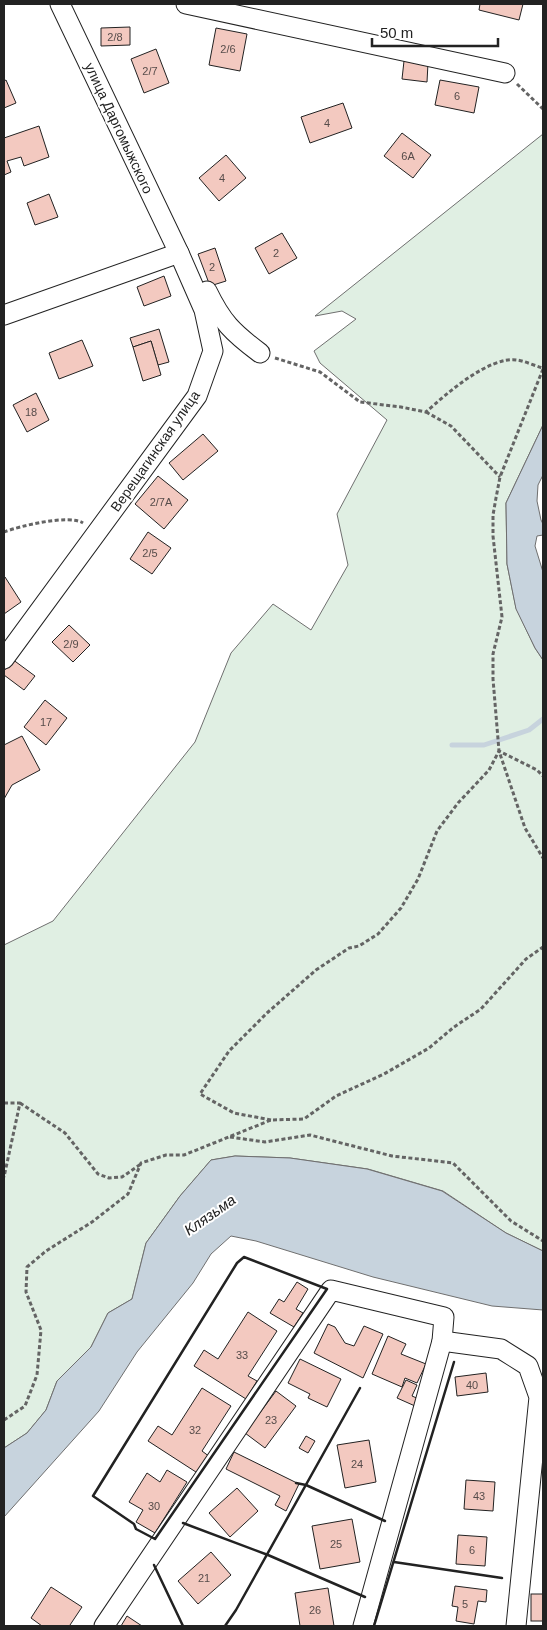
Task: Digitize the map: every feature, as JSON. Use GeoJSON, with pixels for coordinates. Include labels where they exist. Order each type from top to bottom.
{"type":"FeatureCollection","features":[{"type":"Feature","properties":{"kind":"street","name":"улица Даргомыжского"},"geometry":{"type":"LineString","coordinates":[[60,4],[178,253]]}},
{"type":"Feature","properties":{"kind":"street"},"geometry":{"type":"LineString","coordinates":[[186,4],[505,74]]}},
{"type":"Feature","properties":{"kind":"street"},"geometry":{"type":"LineString","coordinates":[[4,315],[178,253],[187,257],[196,268],[218,313],[236,335],[260,353]]}},
{"type":"Feature","properties":{"kind":"street","name":"Верещагинская улица"},"geometry":{"type":"LineString","coordinates":[[4,659],[197,396],[213,351],[204,310],[178,253]]}},
{"type":"Feature","properties":{"kind":"street"},"geometry":{"type":"LineString","coordinates":[[104,1626],[331,1290],[444,1317],[442,1342],[363,1626]]}},
{"type":"Feature","properties":{"kind":"street"},"geometry":{"type":"LineString","coordinates":[[442,1342],[501,1349],[528,1366],[539,1397],[516,1626]]}},
{"type":"Feature","properties":{"kind":"path"},"geometry":{"type":"LineString","coordinates":[[505,74],[543,109]]}},
{"type":"Feature","properties":{"kind":"path"},"geometry":{"type":"LineString","coordinates":[[260,353],[320,372],[360,402],[426,412],[451,426],[500,477]]}},
{"type":"Feature","properties":{"kind":"path"},"geometry":{"type":"LineString","coordinates":[[426,412],[471,375],[493,364],[515,360],[543,369],[500,477],[493,516],[502,617],[493,654],[493,679],[499,750],[525,828],[543,858]]}},
{"type":"Feature","properties":{"kind":"path"},"geometry":{"type":"LineString","coordinates":[[4,532],[39,522],[78,520],[98,531]]}},
{"type":"Feature","properties":{"kind":"path"},"geometry":{"type":"LineString","coordinates":[[499,750],[537,770],[543,776]]}},
{"type":"Feature","properties":{"kind":"path"},"geometry":{"type":"LineString","coordinates":[[499,750],[489,770],[458,803],[438,831],[414,886],[401,908],[378,934],[359,946],[348,948],[316,970],[267,1013],[228,1051],[200,1094],[234,1113],[271,1120],[304,1119],[336,1096],[384,1074],[428,1048],[481,1008],[526,960],[543,947]]}},
{"type":"Feature","properties":{"kind":"path"},"geometry":{"type":"LineString","coordinates":[[4,1102],[20,1103],[65,1132],[98,1174],[109,1178],[122,1177],[141,1163],[166,1155],[184,1155],[271,1120]]}},
{"type":"Feature","properties":{"kind":"path"},"geometry":{"type":"LineString","coordinates":[[4,1177],[20,1103]]}},
{"type":"Feature","properties":{"kind":"path"},"geometry":{"type":"LineString","coordinates":[[228,1136],[265,1142],[310,1135],[392,1156],[453,1164],[511,1221],[543,1241]]}},
{"type":"Feature","properties":{"kind":"path"},"geometry":{"type":"LineString","coordinates":[[4,1420],[25,1406],[37,1375],[41,1330],[26,1292],[27,1266],[46,1251],[92,1222],[128,1194],[141,1163]]}},
{"type":"Feature","properties":{"kind":"green space"},"geometry":{"type":"Polygon","coordinates":[[[543,134],[543,425],[506,503],[507,564],[516,608],[535,648],[543,660],[543,1251],[506,1233],[443,1191],[368,1169],[290,1158],[235,1156],[211,1160],[180,1196],[146,1243],[132,1299],[108,1313],[91,1347],[57,1381],[46,1410],[27,1433],[4,1448],[4,945],[53,921],[195,742],[231,653],[273,604],[311,630],[348,565],[337,514],[387,420],[320,363],[314,351],[356,319],[342,311],[315,316],[543,134]]]}},
{"type":"Feature","properties":{"kind":"water"},"geometry":{"type":"Polygon","coordinates":[[[543,425],[543,475],[538,485],[537,501],[543,524],[543,535],[537,536],[535,546],[543,572],[543,660],[516,609],[507,564],[506,503],[543,425]]]}},
{"type":"Feature","properties":{"kind":"water","name":"Клязьма"},"geometry":{"type":"Polygon","coordinates":[[[235,1156],[290,1158],[367,1169],[442,1191],[506,1233],[543,1251],[543,1310],[492,1306],[373,1277],[256,1241],[231,1236],[211,1254],[193,1283],[137,1352],[99,1411],[4,1517],[4,1448],[27,1433],[46,1410],[57,1381],[91,1347],[108,1313],[132,1299],[146,1243],[180,1196],[211,1160],[235,1156]]]}},
{"type":"Feature","properties":{"kind":"building"},"geometry":{"type":"Polygon","coordinates":[[[480,4],[523,4],[519,20],[479,10],[480,4]]]}},
{"type":"Feature","properties":{"kind":"building"},"geometry":{"type":"Polygon","coordinates":[[[130,27],[130,45],[101,46],[101,28],[130,27]]]}},
{"type":"Feature","properties":{"kind":"building"},"geometry":{"type":"Polygon","coordinates":[[[216,28],[247,34],[240,71],[209,65],[216,28]]]}},
{"type":"Feature","properties":{"kind":"building"},"geometry":{"type":"Polygon","coordinates":[[[156,49],[169,83],[144,93],[131,59],[156,49]]]}},
{"type":"Feature","properties":{"kind":"building"},"geometry":{"type":"Polygon","coordinates":[[[404,61],[428,63],[427,82],[402,79],[404,61]]]}},
{"type":"Feature","properties":{"kind":"building"},"geometry":{"type":"Polygon","coordinates":[[[6,80],[16,103],[4,108],[4,81],[6,80]]]}},
{"type":"Feature","properties":{"kind":"building"},"geometry":{"type":"Polygon","coordinates":[[[440,80],[479,87],[474,113],[435,105],[440,80]]]}},
{"type":"Feature","properties":{"kind":"building"},"geometry":{"type":"Polygon","coordinates":[[[343,103],[352,128],[310,143],[301,117],[343,103]]]}},
{"type":"Feature","properties":{"kind":"building"},"geometry":{"type":"Polygon","coordinates":[[[39,126],[49,157],[24,166],[21,157],[7,161],[11,172],[4,175],[4,138],[39,126]]]}},
{"type":"Feature","properties":{"kind":"building"},"geometry":{"type":"Polygon","coordinates":[[[402,133],[431,155],[413,178],[384,156],[402,133]]]}},
{"type":"Feature","properties":{"kind":"building"},"geometry":{"type":"Polygon","coordinates":[[[226,155],[246,178],[219,201],[199,178],[226,155]]]}},
{"type":"Feature","properties":{"kind":"building"},"geometry":{"type":"Polygon","coordinates":[[[49,194],[58,217],[35,225],[27,203],[49,194]]]}},
{"type":"Feature","properties":{"kind":"building"},"geometry":{"type":"Polygon","coordinates":[[[282,233],[297,258],[269,274],[255,248],[282,233]]]}},
{"type":"Feature","properties":{"kind":"building"},"geometry":{"type":"Polygon","coordinates":[[[215,248],[226,281],[210,286],[198,254],[215,248]]]}},
{"type":"Feature","properties":{"kind":"building"},"geometry":{"type":"Polygon","coordinates":[[[164,276],[171,296],[144,306],[137,287],[164,276]]]}},
{"type":"Feature","properties":{"kind":"building"},"geometry":{"type":"Polygon","coordinates":[[[159,329],[169,362],[158,365],[151,341],[133,347],[130,338],[159,329]]]}},
{"type":"Feature","properties":{"kind":"building"},"geometry":{"type":"Polygon","coordinates":[[[82,340],[93,366],[59,379],[49,353],[82,340]]]}},
{"type":"Feature","properties":{"kind":"building"},"geometry":{"type":"Polygon","coordinates":[[[151,341],[161,375],[143,381],[133,347],[151,341]]]}},
{"type":"Feature","properties":{"kind":"building"},"geometry":{"type":"Polygon","coordinates":[[[36,393],[49,420],[27,432],[13,405],[36,393]]]}},
{"type":"Feature","properties":{"kind":"building"},"geometry":{"type":"Polygon","coordinates":[[[203,434],[218,451],[183,480],[169,463],[203,434]]]}},
{"type":"Feature","properties":{"kind":"building"},"geometry":{"type":"Polygon","coordinates":[[[158,476],[188,500],[164,529],[135,504],[158,476]]]}},
{"type":"Feature","properties":{"kind":"building"},"geometry":{"type":"Polygon","coordinates":[[[148,532],[171,548],[152,574],[130,559],[148,532]]]}},
{"type":"Feature","properties":{"kind":"building"},"geometry":{"type":"Polygon","coordinates":[[[4,578],[21,602],[4,614],[4,578]]]}},
{"type":"Feature","properties":{"kind":"building"},"geometry":{"type":"Polygon","coordinates":[[[69,625],[90,645],[73,662],[52,642],[69,625]]]}},
{"type":"Feature","properties":{"kind":"building"},"geometry":{"type":"Polygon","coordinates":[[[12,659],[35,676],[24,690],[4,675],[4,671],[12,659]]]}},
{"type":"Feature","properties":{"kind":"building"},"geometry":{"type":"Polygon","coordinates":[[[45,700],[67,718],[46,745],[24,727],[45,700]]]}},
{"type":"Feature","properties":{"kind":"building"},"geometry":{"type":"Polygon","coordinates":[[[22,736],[40,770],[12,785],[4,799],[4,745],[22,736]]]}},
{"type":"Feature","properties":{"kind":"building"},"geometry":{"type":"Polygon","coordinates":[[[297,1282],[308,1289],[296,1309],[303,1313],[294,1327],[270,1313],[279,1299],[284,1302],[297,1282]]]}},
{"type":"Feature","properties":{"kind":"building"},"geometry":{"type":"Polygon","coordinates":[[[248,1312],[277,1331],[248,1376],[257,1381],[246,1399],[194,1366],[204,1350],[218,1359],[248,1312]]]}},
{"type":"Feature","properties":{"kind":"building"},"geometry":{"type":"Polygon","coordinates":[[[328,1324],[335,1327],[345,1343],[354,1346],[364,1326],[383,1334],[363,1378],[314,1353],[328,1324]]]}},
{"type":"Feature","properties":{"kind":"building"},"geometry":{"type":"Polygon","coordinates":[[[388,1336],[406,1344],[401,1354],[426,1364],[417,1383],[405,1378],[402,1387],[372,1374],[388,1336]]]}},
{"type":"Feature","properties":{"kind":"building"},"geometry":{"type":"Polygon","coordinates":[[[300,1359],[341,1379],[327,1407],[308,1398],[310,1394],[288,1383],[300,1359]]]}},
{"type":"Feature","properties":{"kind":"building"},"geometry":{"type":"Polygon","coordinates":[[[486,1373],[488,1392],[457,1396],[455,1377],[486,1373]]]}},
{"type":"Feature","properties":{"kind":"building"},"geometry":{"type":"Polygon","coordinates":[[[406,1380],[417,1385],[412,1396],[419,1399],[415,1406],[397,1398],[406,1380]]]}},
{"type":"Feature","properties":{"kind":"building"},"geometry":{"type":"Polygon","coordinates":[[[202,1388],[231,1406],[202,1451],[210,1457],[199,1474],[148,1441],[158,1426],[172,1435],[202,1388]]]}},
{"type":"Feature","properties":{"kind":"building"},"geometry":{"type":"Polygon","coordinates":[[[276,1391],[296,1406],[265,1448],[245,1433],[276,1391]]]}},
{"type":"Feature","properties":{"kind":"building"},"geometry":{"type":"Polygon","coordinates":[[[306,1436],[315,1441],[308,1453],[299,1448],[306,1436]]]}},
{"type":"Feature","properties":{"kind":"building"},"geometry":{"type":"Polygon","coordinates":[[[369,1440],[376,1482],[345,1488],[337,1445],[369,1440]]]}},
{"type":"Feature","properties":{"kind":"building"},"geometry":{"type":"Polygon","coordinates":[[[234,1452],[299,1484],[286,1511],[275,1505],[280,1496],[226,1469],[234,1452]]]}},
{"type":"Feature","properties":{"kind":"building"},"geometry":{"type":"Polygon","coordinates":[[[167,1470],[187,1482],[155,1533],[136,1522],[143,1510],[129,1502],[147,1473],[160,1482],[167,1470]]]}},
{"type":"Feature","properties":{"kind":"building"},"geometry":{"type":"Polygon","coordinates":[[[466,1480],[495,1482],[493,1511],[464,1509],[466,1480]]]}},
{"type":"Feature","properties":{"kind":"building"},"geometry":{"type":"Polygon","coordinates":[[[237,1488],[258,1511],[230,1537],[209,1513],[237,1488]]]}},
{"type":"Feature","properties":{"kind":"building"},"geometry":{"type":"Polygon","coordinates":[[[352,1519],[360,1562],[320,1569],[312,1526],[352,1519]]]}},
{"type":"Feature","properties":{"kind":"building"},"geometry":{"type":"Polygon","coordinates":[[[458,1535],[487,1537],[485,1566],[456,1564],[458,1535]]]}},
{"type":"Feature","properties":{"kind":"building"},"geometry":{"type":"Polygon","coordinates":[[[211,1552],[231,1575],[198,1604],[178,1581],[211,1552]]]}},
{"type":"Feature","properties":{"kind":"building"},"geometry":{"type":"Polygon","coordinates":[[[455,1586],[487,1590],[486,1602],[478,1601],[474,1624],[456,1621],[458,1607],[452,1606],[455,1586]]]}},
{"type":"Feature","properties":{"kind":"building"},"geometry":{"type":"Polygon","coordinates":[[[51,1587],[82,1607],[71,1626],[42,1626],[31,1618],[51,1587]]]}},
{"type":"Feature","properties":{"kind":"building"},"geometry":{"type":"Polygon","coordinates":[[[328,1588],[334,1626],[300,1626],[295,1593],[328,1588]]]}},
{"type":"Feature","properties":{"kind":"building"},"geometry":{"type":"Polygon","coordinates":[[[531,1594],[543,1594],[543,1621],[531,1621],[531,1594]]]}},
{"type":"Feature","properties":{"kind":"building"},"geometry":{"type":"Polygon","coordinates":[[[127,1616],[142,1626],[121,1626],[127,1616]]]}},
{"type":"Feature","properties":{"kind":"waterway"},"geometry":{"type":"LineString","coordinates":[[452,745],[484,745],[529,730],[543,719]]}},
{"type":"Feature","properties":{"kind":"wall"},"geometry":{"type":"LineString","coordinates":[[244,1257],[327,1289],[155,1539],[136,1529],[134,1524],[93,1496],[237,1263],[244,1257]]}},
{"type":"Feature","properties":{"kind":"wall"},"geometry":{"type":"LineString","coordinates":[[374,1626],[454,1362]]}},
{"type":"Feature","properties":{"kind":"wall"},"geometry":{"type":"LineString","coordinates":[[225,1626],[236,1610],[360,1388]]}},
{"type":"Feature","properties":{"kind":"wall"},"geometry":{"type":"LineString","coordinates":[[296,1483],[306,1485],[385,1521]]}},
{"type":"Feature","properties":{"kind":"wall"},"geometry":{"type":"LineString","coordinates":[[183,1523],[268,1555],[365,1597]]}},
{"type":"Feature","properties":{"kind":"wall"},"geometry":{"type":"LineString","coordinates":[[394,1562],[502,1578]]}},
{"type":"Feature","properties":{"kind":"wall"},"geometry":{"type":"LineString","coordinates":[[154,1565],[183,1626]]}}]}
